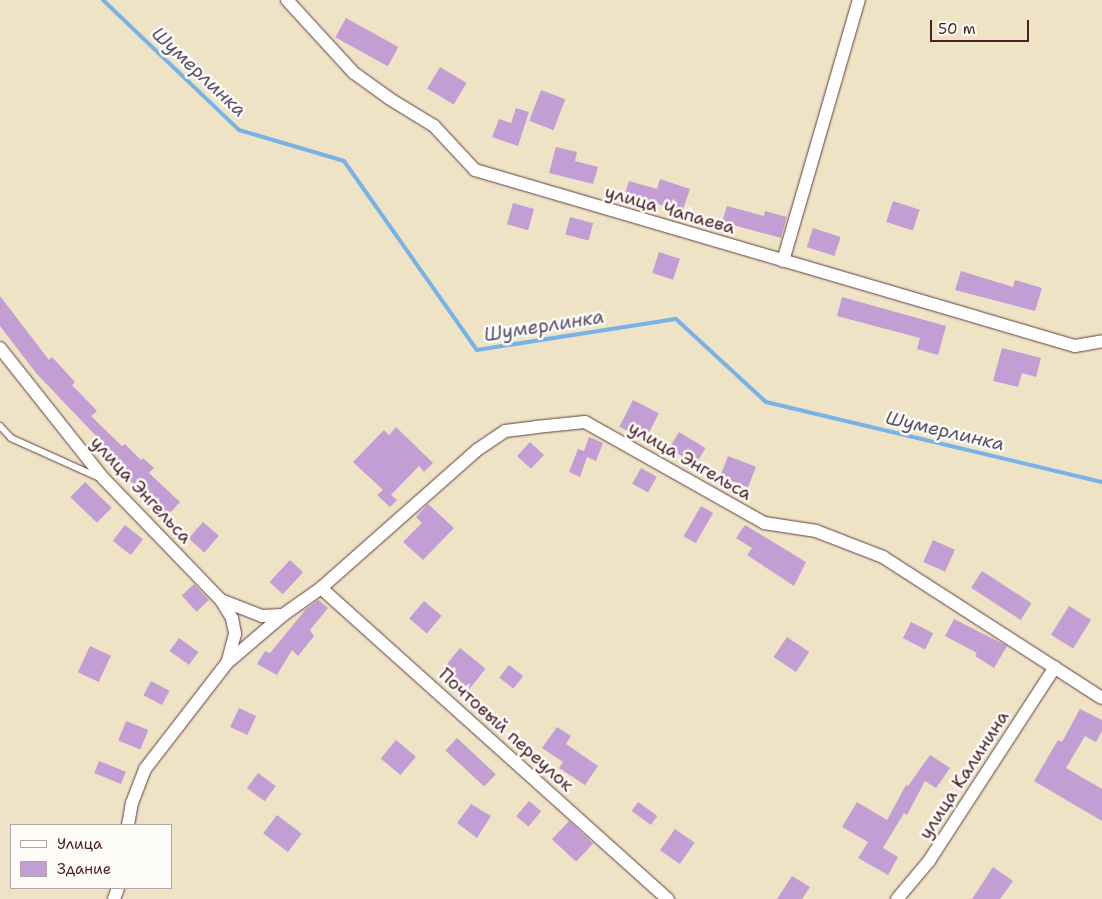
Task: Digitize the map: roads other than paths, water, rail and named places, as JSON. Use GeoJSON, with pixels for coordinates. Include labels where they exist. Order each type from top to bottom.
{"type":"FeatureCollection","features":[{"type":"Feature","properties":{"kind":"street","name":"улица Чапаева"},"geometry":{"type":"LineString","coordinates":[[287,0],[354,73],[390,99],[434,126],[475,170],[1075,346],[1102,341]]}},
{"type":"Feature","properties":{"kind":"street"},"geometry":{"type":"LineString","coordinates":[[783,261],[859,0]]}},
{"type":"Feature","properties":{"kind":"street","name":"улица Энгельса"},"geometry":{"type":"LineString","coordinates":[[0,348],[104,479],[222,600],[262,616],[283,615]]}},
{"type":"Feature","properties":{"kind":"street","name":"улица Энгельса"},"geometry":{"type":"LineString","coordinates":[[128,824],[132,803],[145,769],[227,663],[283,615],[321,588],[477,450],[505,431],[585,422],[764,524],[816,530],[883,556],[1055,667],[1100,693]]}},
{"type":"Feature","properties":{"kind":"street","name":"Почтовый переулок"},"geometry":{"type":"LineString","coordinates":[[321,588],[668,899]]}},
{"type":"Feature","properties":{"kind":"street"},"geometry":{"type":"LineString","coordinates":[[222,600],[232,618],[235,634],[227,663]]}},
{"type":"Feature","properties":{"kind":"street","name":"улица Калинина"},"geometry":{"type":"LineString","coordinates":[[897,899],[928,861],[1055,667]]}},
{"type":"Feature","properties":{"kind":"lane"},"geometry":{"type":"LineString","coordinates":[[0,426],[11,438],[104,479]]}},
{"type":"Feature","properties":{"kind":"waterway","name":"Шумерлинка"},"geometry":{"type":"LineString","coordinates":[[103,0],[239,130],[344,161],[477,350],[676,319],[766,402],[1102,482]]}}]}
